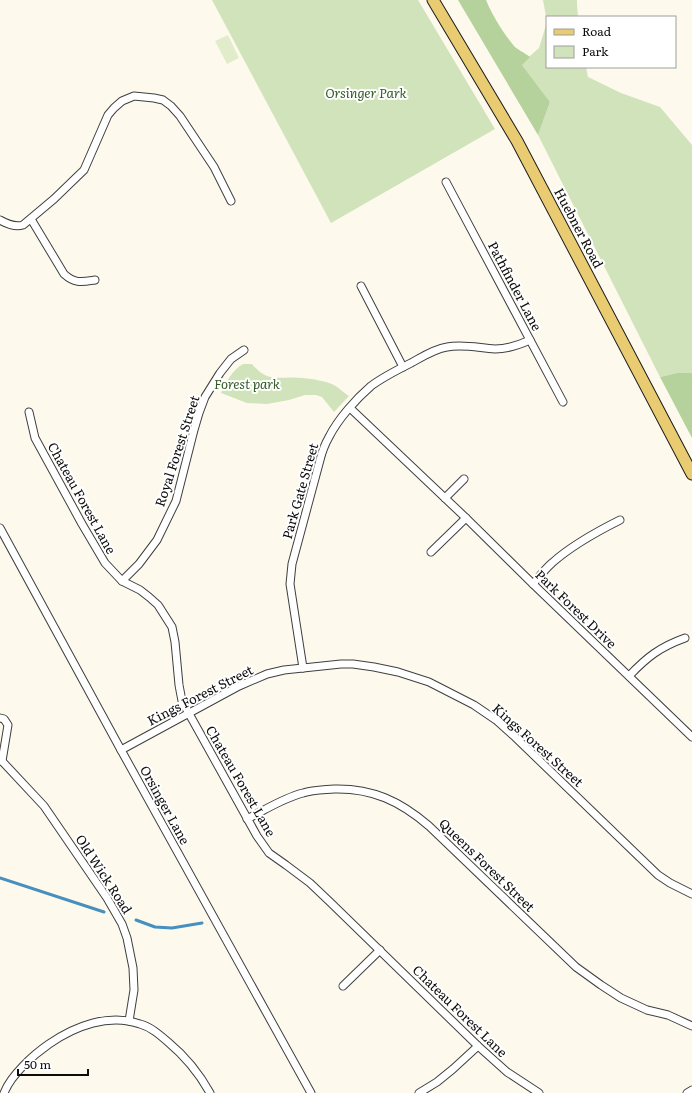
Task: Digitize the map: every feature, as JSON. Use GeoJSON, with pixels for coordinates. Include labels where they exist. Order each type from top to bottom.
{"type":"FeatureCollection","features":[{"type":"Feature","properties":{"kind":"main road","name":"Huebner Road"},"geometry":{"type":"LineString","coordinates":[[433,0],[517,141],[692,474]]}},
{"type":"Feature","properties":{"kind":"street"},"geometry":{"type":"LineString","coordinates":[[0,220],[14,226],[23,225],[84,170],[108,115],[122,101],[134,96],[163,100],[171,106],[180,116],[214,167],[231,201]]}},
{"type":"Feature","properties":{"kind":"street","name":"Pathfinder Lane"},"geometry":{"type":"LineString","coordinates":[[446,182],[563,402]]}},
{"type":"Feature","properties":{"kind":"street"},"geometry":{"type":"LineString","coordinates":[[31,219],[64,274],[69,279],[76,282],[95,280]]}},
{"type":"Feature","properties":{"kind":"street"},"geometry":{"type":"LineString","coordinates":[[361,286],[403,367]]}},
{"type":"Feature","properties":{"kind":"street","name":"Park Gate Street"},"geometry":{"type":"LineString","coordinates":[[303,668],[290,584],[292,564],[320,460],[333,429],[371,386],[387,375],[431,352],[446,347],[461,346],[495,349],[517,346],[530,340]]}},
{"type":"Feature","properties":{"kind":"street","name":"Royal Forest Street"},"geometry":{"type":"LineString","coordinates":[[122,581],[139,564],[157,540],[176,501],[194,430],[205,397],[231,359],[244,350]]}},
{"type":"Feature","properties":{"kind":"street","name":"Park Forest Drive"},"geometry":{"type":"LineString","coordinates":[[350,408],[692,737]]}},
{"type":"Feature","properties":{"kind":"street","name":"Chateau Forest Lane"},"geometry":{"type":"LineString","coordinates":[[28,412],[35,438],[105,563],[122,581],[140,590],[158,605],[172,627],[182,701],[247,819],[269,853],[310,883],[478,1046],[507,1072],[539,1093]]}},
{"type":"Feature","properties":{"kind":"street"},"geometry":{"type":"LineString","coordinates":[[445,498],[464,479]]}},
{"type":"Feature","properties":{"kind":"street"},"geometry":{"type":"LineString","coordinates":[[431,552],[466,518]]}},
{"type":"Feature","properties":{"kind":"street"},"geometry":{"type":"LineString","coordinates":[[533,584],[551,564],[572,547],[596,532],[620,520]]}},
{"type":"Feature","properties":{"kind":"street","name":"Orsinger Lane"},"geometry":{"type":"LineString","coordinates":[[0,528],[311,1093]]}},
{"type":"Feature","properties":{"kind":"street"},"geometry":{"type":"LineString","coordinates":[[629,676],[643,661],[663,647],[685,638]]}},
{"type":"Feature","properties":{"kind":"street","name":"Kings Forest Street"},"geometry":{"type":"LineString","coordinates":[[121,750],[189,712],[239,686],[267,674],[327,664],[353,664],[392,671],[429,682],[474,705],[496,720],[658,875],[692,894]]}},
{"type":"Feature","properties":{"kind":"street","name":"Old Wick Road"},"geometry":{"type":"LineString","coordinates":[[0,718],[4,719],[8,725],[1,760],[44,806],[107,898],[122,924],[127,938],[133,968],[134,990],[129,1021]]}},
{"type":"Feature","properties":{"kind":"street","name":"Queens Forest Street"},"geometry":{"type":"LineString","coordinates":[[247,819],[288,798],[316,790],[350,790],[370,792],[386,797],[419,817],[576,967],[621,998],[648,1010],[668,1015],[692,1026]]}},
{"type":"Feature","properties":{"kind":"street"},"geometry":{"type":"LineString","coordinates":[[343,986],[380,950]]}},
{"type":"Feature","properties":{"kind":"street"},"geometry":{"type":"LineString","coordinates":[[4,1093],[17,1073],[29,1060],[57,1039],[72,1030],[99,1021],[114,1020],[129,1021],[141,1024],[154,1031],[192,1064],[210,1093]]}},
{"type":"Feature","properties":{"kind":"street"},"geometry":{"type":"LineString","coordinates":[[419,1093],[454,1070],[478,1046]]}},
{"type":"Feature","properties":{"kind":"street"},"geometry":{"type":"LineString","coordinates":[[687,1093],[692,1090]]}},
{"type":"Feature","properties":{"kind":"green space","name":"Orsinger Park"},"geometry":{"type":"Polygon","coordinates":[[[212,0],[418,0],[495,129],[331,223],[212,0]]]}},
{"type":"Feature","properties":{"kind":"green space"},"geometry":{"type":"Polygon","coordinates":[[[458,0],[486,0],[502,30],[510,41],[530,57],[522,65],[550,102],[538,135],[458,0]]]}},
{"type":"Feature","properties":{"kind":"green space"},"geometry":{"type":"Polygon","coordinates":[[[543,0],[577,0],[578,16],[546,16],[543,0]]]}},
{"type":"Feature","properties":{"kind":"green space"},"geometry":{"type":"Polygon","coordinates":[[[546,25],[546,68],[586,68],[588,77],[621,93],[660,107],[692,145],[692,373],[677,373],[660,377],[538,135],[550,102],[521,64],[539,48],[546,25]]]}},
{"type":"Feature","properties":{"kind":"green space"},"geometry":{"type":"Polygon","coordinates":[[[228,35],[239,58],[227,64],[215,41],[228,35]]]}},
{"type":"Feature","properties":{"kind":"green space","name":"Forest park"},"geometry":{"type":"Polygon","coordinates":[[[243,364],[252,364],[258,371],[270,377],[295,377],[327,382],[334,385],[349,396],[334,412],[322,397],[316,395],[305,395],[267,404],[247,403],[221,393],[233,373],[243,364]]]}},
{"type":"Feature","properties":{"kind":"green space"},"geometry":{"type":"Polygon","coordinates":[[[677,373],[692,373],[692,438],[660,377],[677,373]]]}},
{"type":"Feature","properties":{"kind":"waterway"},"geometry":{"type":"LineString","coordinates":[[0,878],[104,912]]}},
{"type":"Feature","properties":{"kind":"waterway"},"geometry":{"type":"LineString","coordinates":[[136,920],[155,927],[172,928],[202,923]]}}]}
